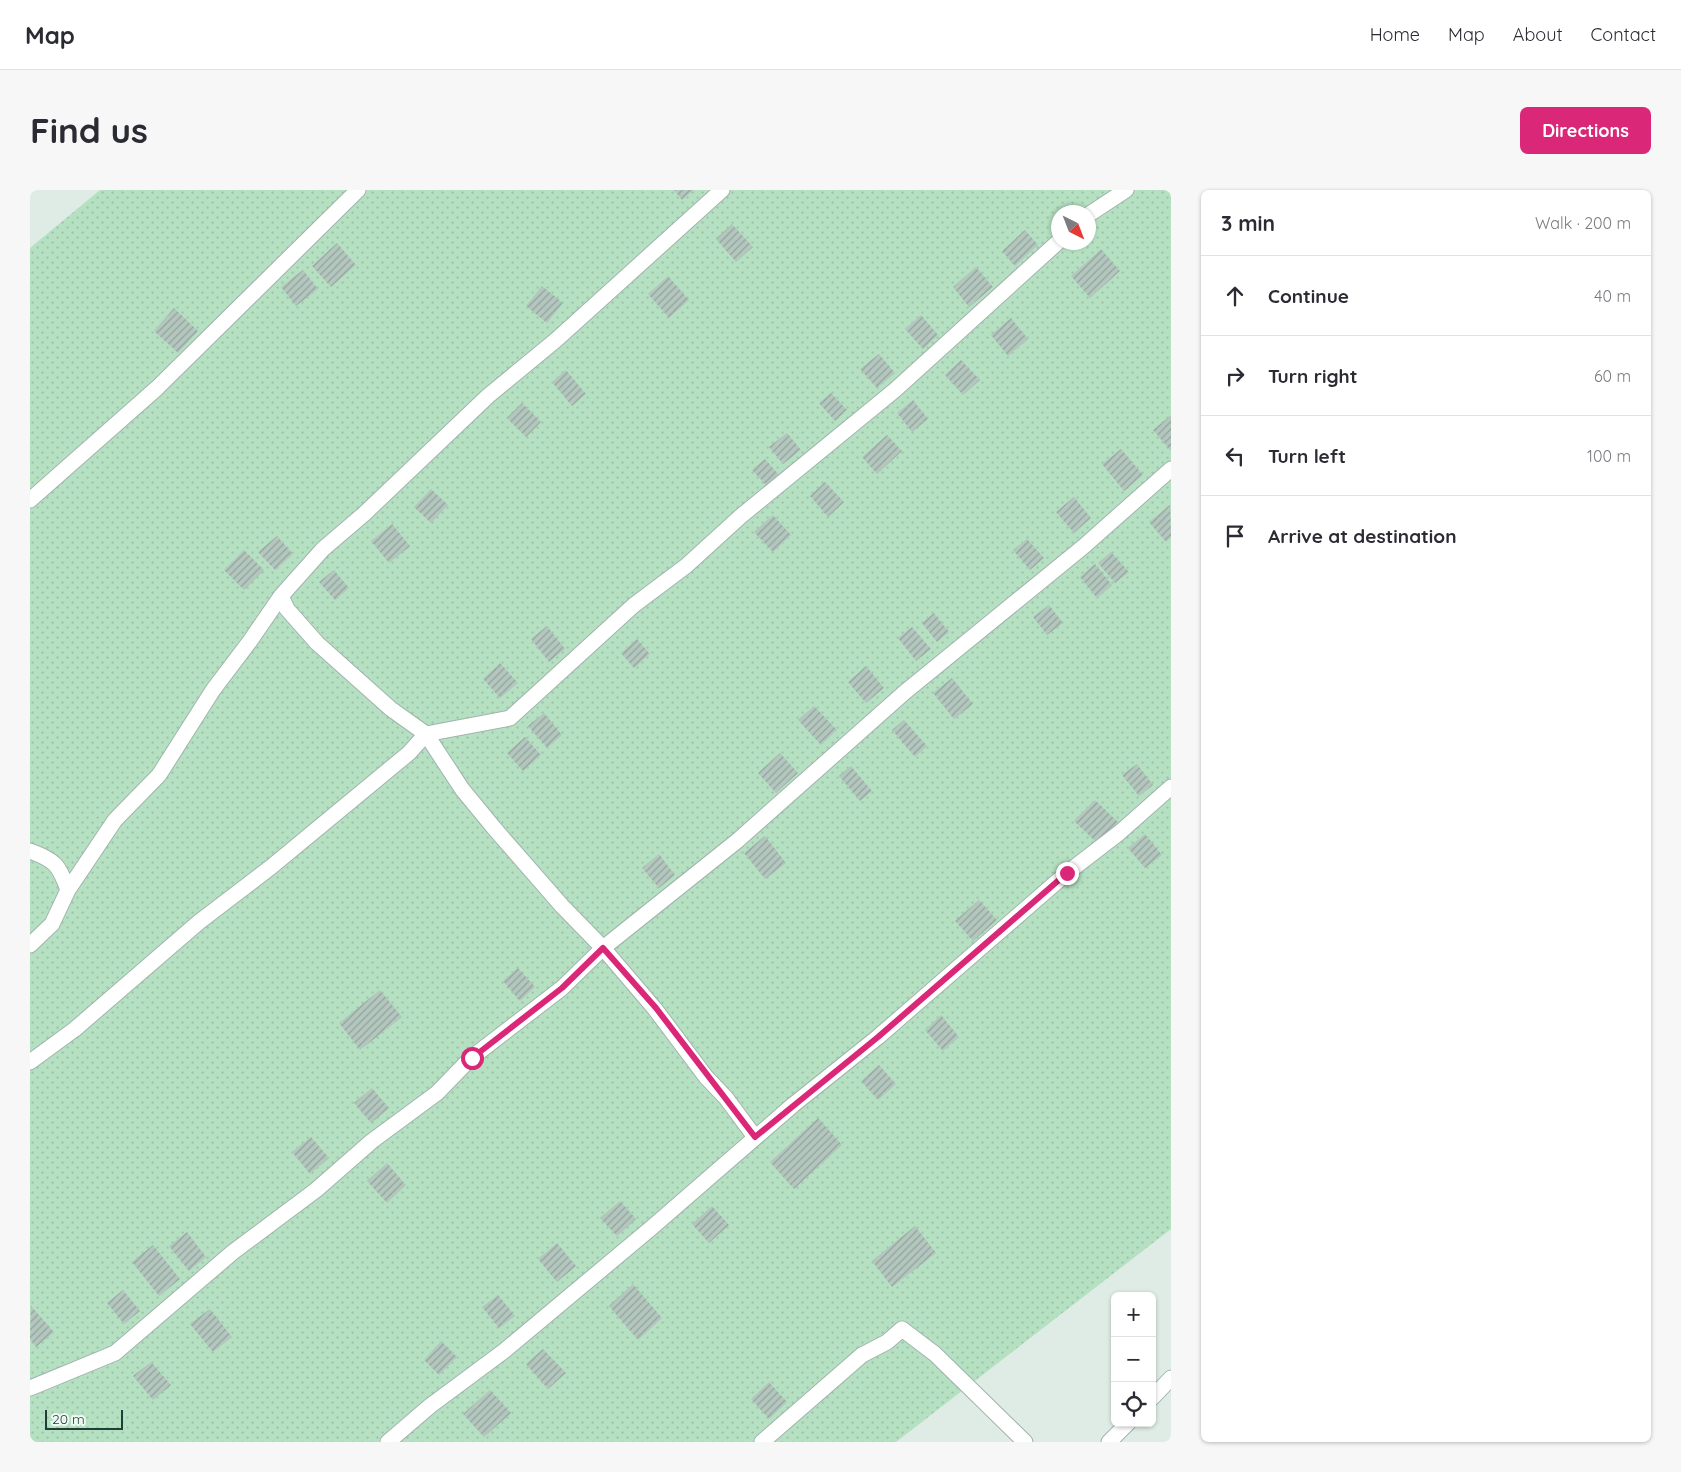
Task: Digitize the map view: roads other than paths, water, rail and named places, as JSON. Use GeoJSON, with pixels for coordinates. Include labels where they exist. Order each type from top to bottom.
{"type":"FeatureCollection","features":[{"type":"Feature","properties":{"kind":"street"},"geometry":{"type":"LineString","coordinates":[[30,500],[163,382],[358,190]]}},
{"type":"Feature","properties":{"kind":"street"},"geometry":{"type":"LineString","coordinates":[[30,945],[52,924],[68,890],[114,820],[159,775],[213,690],[250,641],[280,596],[323,549],[364,514],[488,396],[556,340],[722,190]]}},
{"type":"Feature","properties":{"kind":"street"},"geometry":{"type":"LineString","coordinates":[[1096,211],[1126,190]]}},
{"type":"Feature","properties":{"kind":"street"},"geometry":{"type":"LineString","coordinates":[[30,1062],[75,1029],[199,922],[272,867],[409,753],[426,734],[510,718],[634,605],[686,566],[748,510],[895,390],[1051,248]]}},
{"type":"Feature","properties":{"kind":"street"},"geometry":{"type":"LineString","coordinates":[[30,1388],[114,1353],[233,1252],[316,1190],[372,1141],[436,1093],[472,1058],[562,988],[603,948],[737,840],[905,692],[1083,547],[1171,469]]}},
{"type":"Feature","properties":{"kind":"street"},"geometry":{"type":"LineString","coordinates":[[280,596],[287,609],[317,643],[391,709],[426,734],[462,789],[562,906],[645,995],[755,1137]]}},
{"type":"Feature","properties":{"kind":"street"},"geometry":{"type":"LineString","coordinates":[[388,1442],[430,1406],[504,1351],[650,1229],[755,1137],[878,1037],[1067,873],[1119,833],[1171,787]]}},
{"type":"Feature","properties":{"kind":"street"},"geometry":{"type":"LineString","coordinates":[[30,851],[49,858],[61,870],[68,890]]}},
{"type":"Feature","properties":{"kind":"street"},"geometry":{"type":"LineString","coordinates":[[762,1442],[862,1356],[887,1342],[902,1329],[935,1354],[1025,1442]]}},
{"type":"Feature","properties":{"kind":"street"},"geometry":{"type":"LineString","coordinates":[[1156,1394],[1171,1378]]}},
{"type":"Feature","properties":{"kind":"street"},"geometry":{"type":"LineString","coordinates":[[1110,1442],[1124,1427]]}}]}
